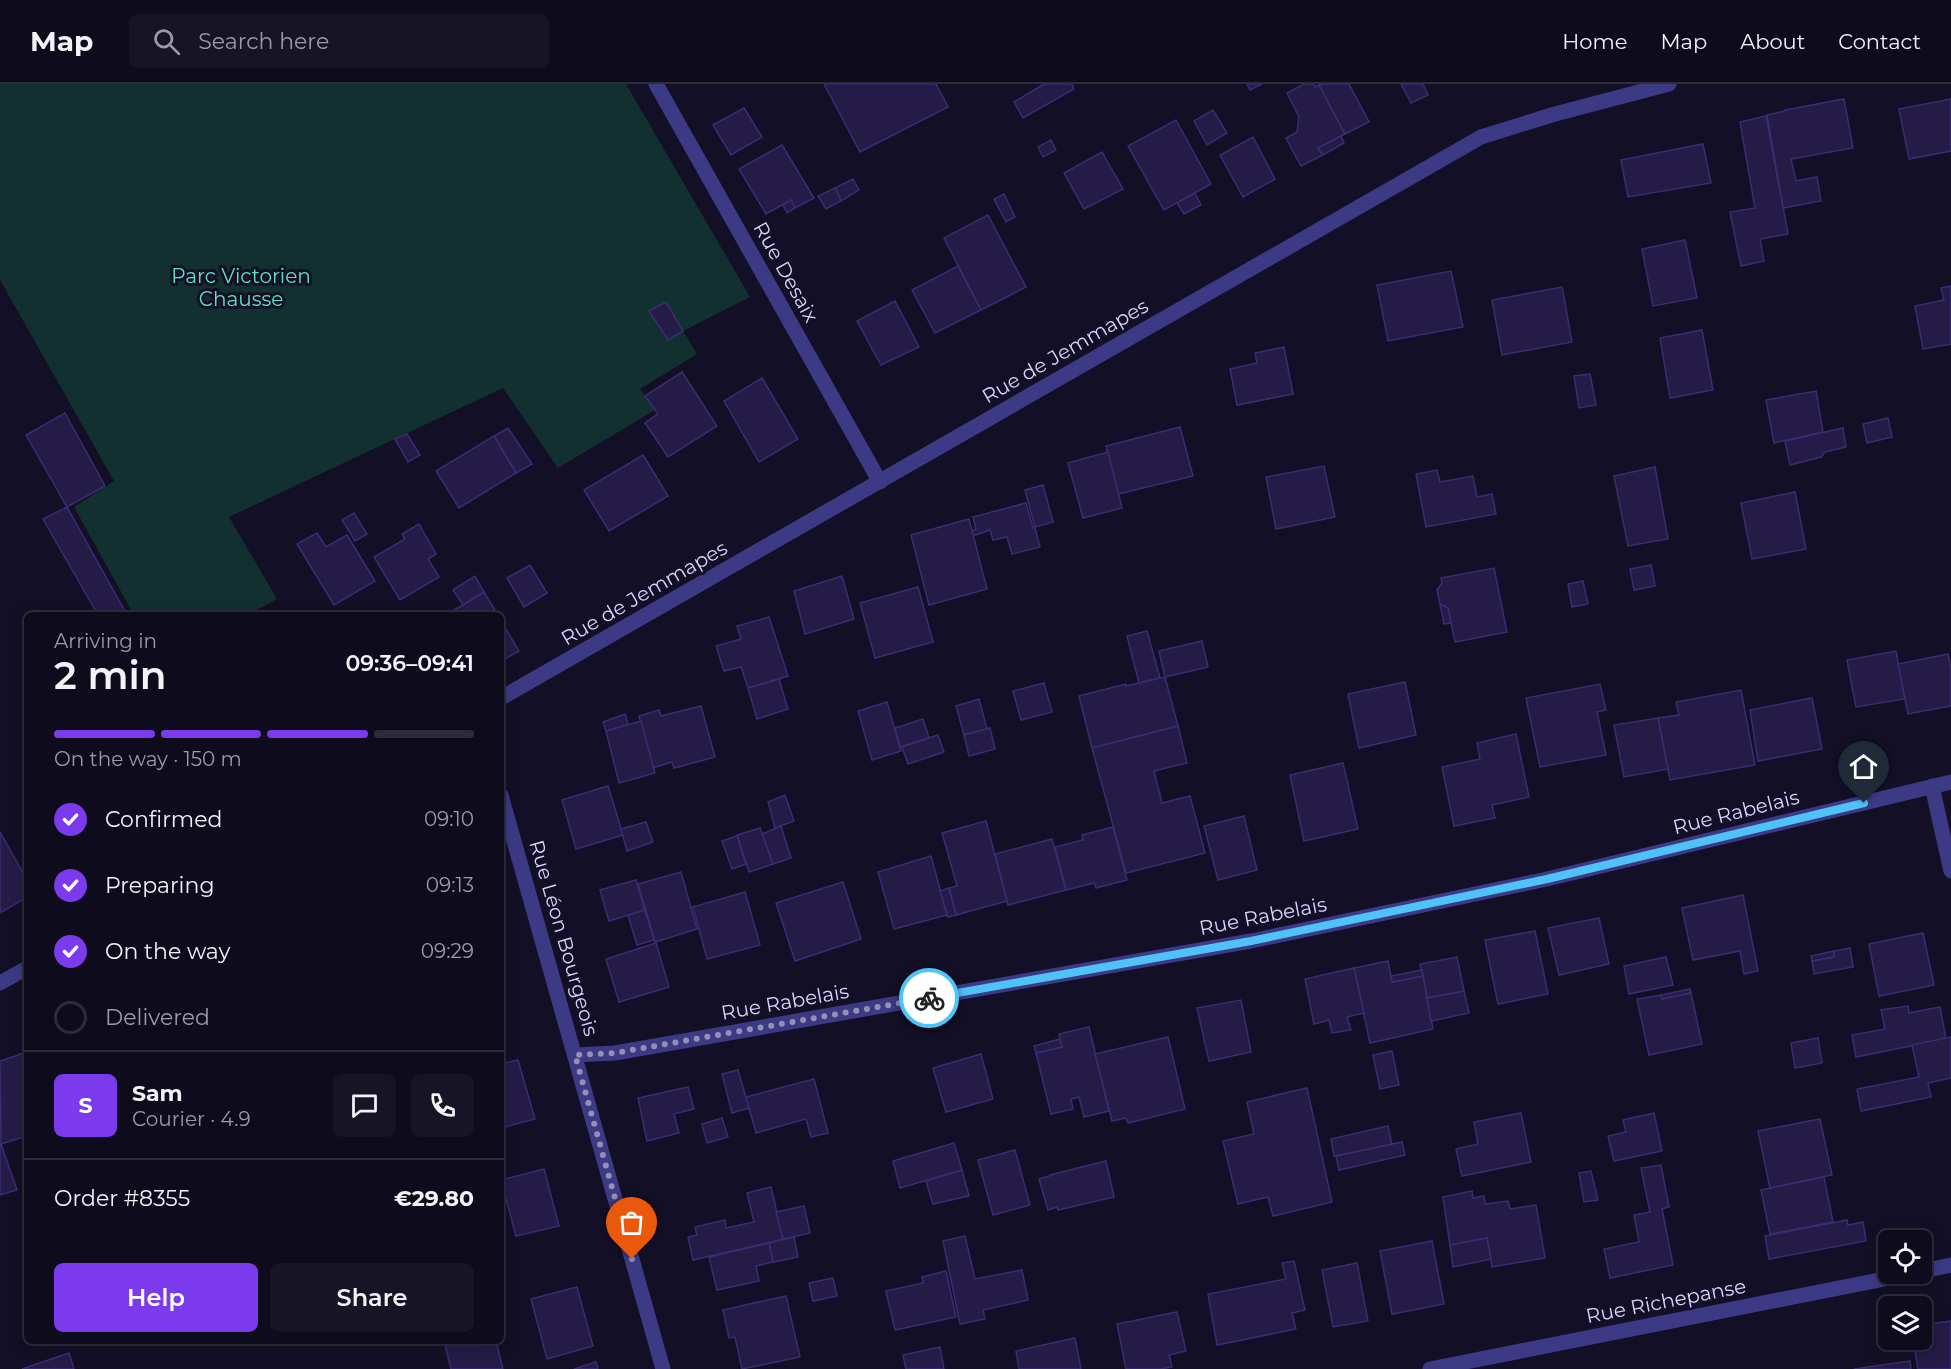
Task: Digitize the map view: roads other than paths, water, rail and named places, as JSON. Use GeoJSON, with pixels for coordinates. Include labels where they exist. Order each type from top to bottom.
{"type":"FeatureCollection","features":[{"type":"Feature","properties":{"kind":"street","name":"Rue Desaix"},"geometry":{"type":"LineString","coordinates":[[656,84],[880,482]]}},
{"type":"Feature","properties":{"kind":"street","name":"Rue de Jemmapes"},"geometry":{"type":"LineString","coordinates":[[504,696],[1481,137],[1555,114],[1669,84]]}},
{"type":"Feature","properties":{"kind":"street","name":"Rue Rabelais"},"geometry":{"type":"LineString","coordinates":[[575,1055],[615,1053],[1251,941],[1547,879],[1951,782]]}},
{"type":"Feature","properties":{"kind":"street"},"geometry":{"type":"LineString","coordinates":[[1932,786],[1951,871]]}},
{"type":"Feature","properties":{"kind":"street","name":"Rue Léon Bourgeois"},"geometry":{"type":"LineString","coordinates":[[504,806],[663,1369]]}},
{"type":"Feature","properties":{"kind":"street"},"geometry":{"type":"LineString","coordinates":[[0,983],[24,970]]}},
{"type":"Feature","properties":{"kind":"street"},"geometry":{"type":"LineString","coordinates":[[1932,1269],[1951,1265]]}},
{"type":"Feature","properties":{"kind":"street","name":"Rue Richepanse"},"geometry":{"type":"LineString","coordinates":[[1431,1369],[1878,1280]]}},
{"type":"Feature","properties":{"kind":"park label","name":"Parc Victorien Chausse"},"geometry":{"type":"Point","coordinates":[241,288]}}]}
